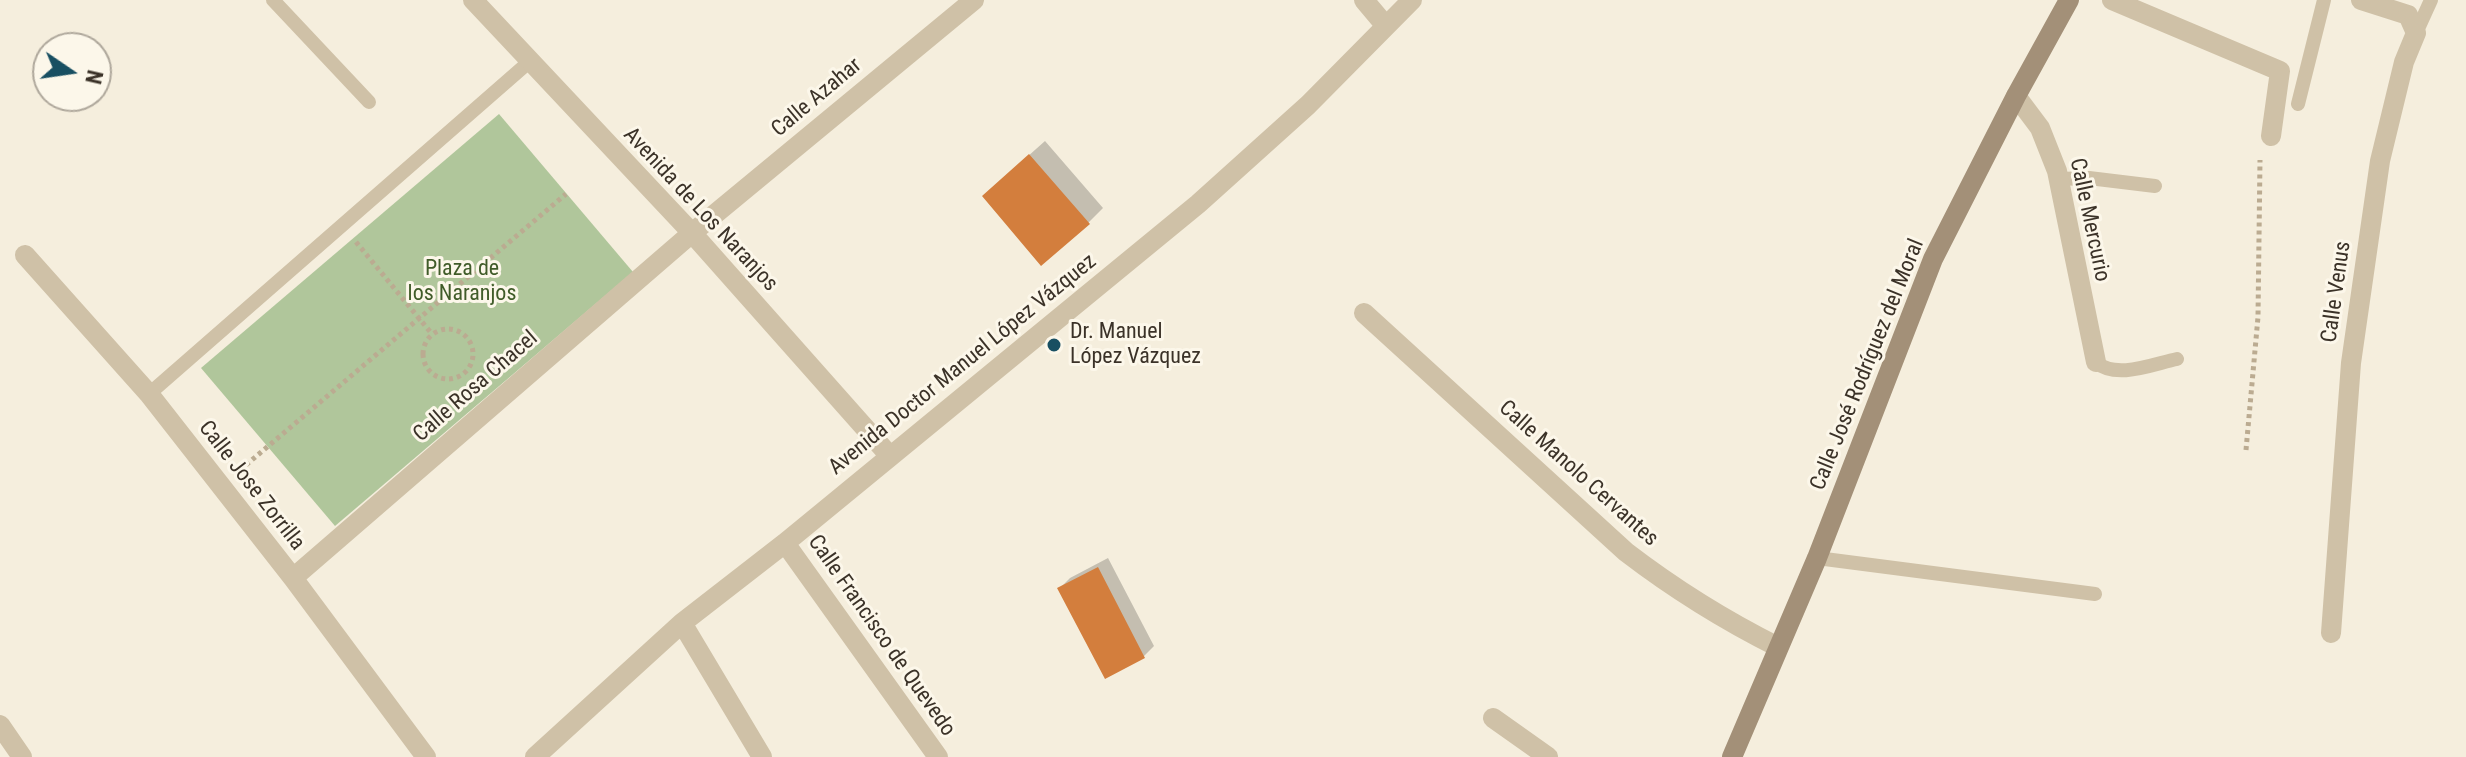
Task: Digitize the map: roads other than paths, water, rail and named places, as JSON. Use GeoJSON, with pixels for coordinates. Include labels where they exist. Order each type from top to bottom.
{"type":"FeatureCollection","features":[{"type":"Feature","properties":{"kind":"street","name":"Avenida de Los Naranjos"},"geometry":{"type":"LineString","coordinates":[[473,0],[692,233],[889,455]]}},
{"type":"Feature","properties":{"kind":"street","name":"Calle Azahar"},"geometry":{"type":"LineString","coordinates":[[692,233],[974,0]]}},
{"type":"Feature","properties":{"kind":"street"},"geometry":{"type":"LineString","coordinates":[[1364,0],[1385,25]]}},
{"type":"Feature","properties":{"kind":"street","name":"Avenida Doctor Manuel López Vázquez"},"geometry":{"type":"LineString","coordinates":[[535,757],[682,623],[785,543],[1198,204],[1308,105],[1412,0]]}},
{"type":"Feature","properties":{"kind":"street","name":"Calle José Rodríguez del Moral"},"geometry":{"type":"LineString","coordinates":[[1732,757],[1817,558],[1933,259],[2069,0]]}},
{"type":"Feature","properties":{"kind":"street"},"geometry":{"type":"LineString","coordinates":[[2112,0],[2280,71],[2271,136]]}},
{"type":"Feature","properties":{"kind":"street"},"geometry":{"type":"LineString","coordinates":[[2361,0],[2408,15],[2416,33]]}},
{"type":"Feature","properties":{"kind":"street","name":"Calle Venus"},"geometry":{"type":"LineString","coordinates":[[2331,633],[2355,332],[2380,161],[2404,62],[2416,33]]}},
{"type":"Feature","properties":{"kind":"street","name":"Calle Mercurio"},"geometry":{"type":"LineString","coordinates":[[2016,96],[2040,128],[2059,179],[2096,362]]}},
{"type":"Feature","properties":{"kind":"street","name":"Calle Rosa Chacel"},"geometry":{"type":"LineString","coordinates":[[293,578],[692,233]]}},
{"type":"Feature","properties":{"kind":"street","name":"Calle Jose Zorrilla"},"geometry":{"type":"LineString","coordinates":[[25,255],[149,394],[293,578],[426,757]]}},
{"type":"Feature","properties":{"kind":"street","name":"Calle Manolo Cervantes"},"geometry":{"type":"LineString","coordinates":[[1364,313],[1626,552],[1736,626],[1778,647]]}},
{"type":"Feature","properties":{"kind":"street","name":"Calle Francisco de Quevedo"},"geometry":{"type":"LineString","coordinates":[[785,543],[938,757]]}},
{"type":"Feature","properties":{"kind":"street"},"geometry":{"type":"LineString","coordinates":[[682,623],[762,757]]}},
{"type":"Feature","properties":{"kind":"street"},"geometry":{"type":"LineString","coordinates":[[1493,718],[1548,757]]}},
{"type":"Feature","properties":{"kind":"street"},"geometry":{"type":"LineString","coordinates":[[0,725],[22,757]]}},
{"type":"Feature","properties":{"kind":"lane"},"geometry":{"type":"LineString","coordinates":[[273,0],[369,102]]}},
{"type":"Feature","properties":{"kind":"lane"},"geometry":{"type":"LineString","coordinates":[[2298,104],[2324,0]]}},
{"type":"Feature","properties":{"kind":"lane"},"geometry":{"type":"LineString","coordinates":[[2416,33],[2431,0]]}},
{"type":"Feature","properties":{"kind":"lane"},"geometry":{"type":"LineString","coordinates":[[149,394],[529,62]]}},
{"type":"Feature","properties":{"kind":"lane"},"geometry":{"type":"LineString","coordinates":[[2059,179],[2089,178],[2155,186]]}},
{"type":"Feature","properties":{"kind":"lane"},"geometry":{"type":"LineString","coordinates":[[2096,362],[2108,370],[2122,370],[2177,359]]}},
{"type":"Feature","properties":{"kind":"lane"},"geometry":{"type":"LineString","coordinates":[[1817,558],[2095,594]]}},
{"type":"Feature","properties":{"kind":"place","name":"Dr. Manuel López Vázquez"},"geometry":{"type":"Point","coordinates":[1054,345]}},
{"type":"Feature","properties":{"kind":"park label","name":"Plaza de los Naranjos"},"geometry":{"type":"Point","coordinates":[462,282]}}]}
